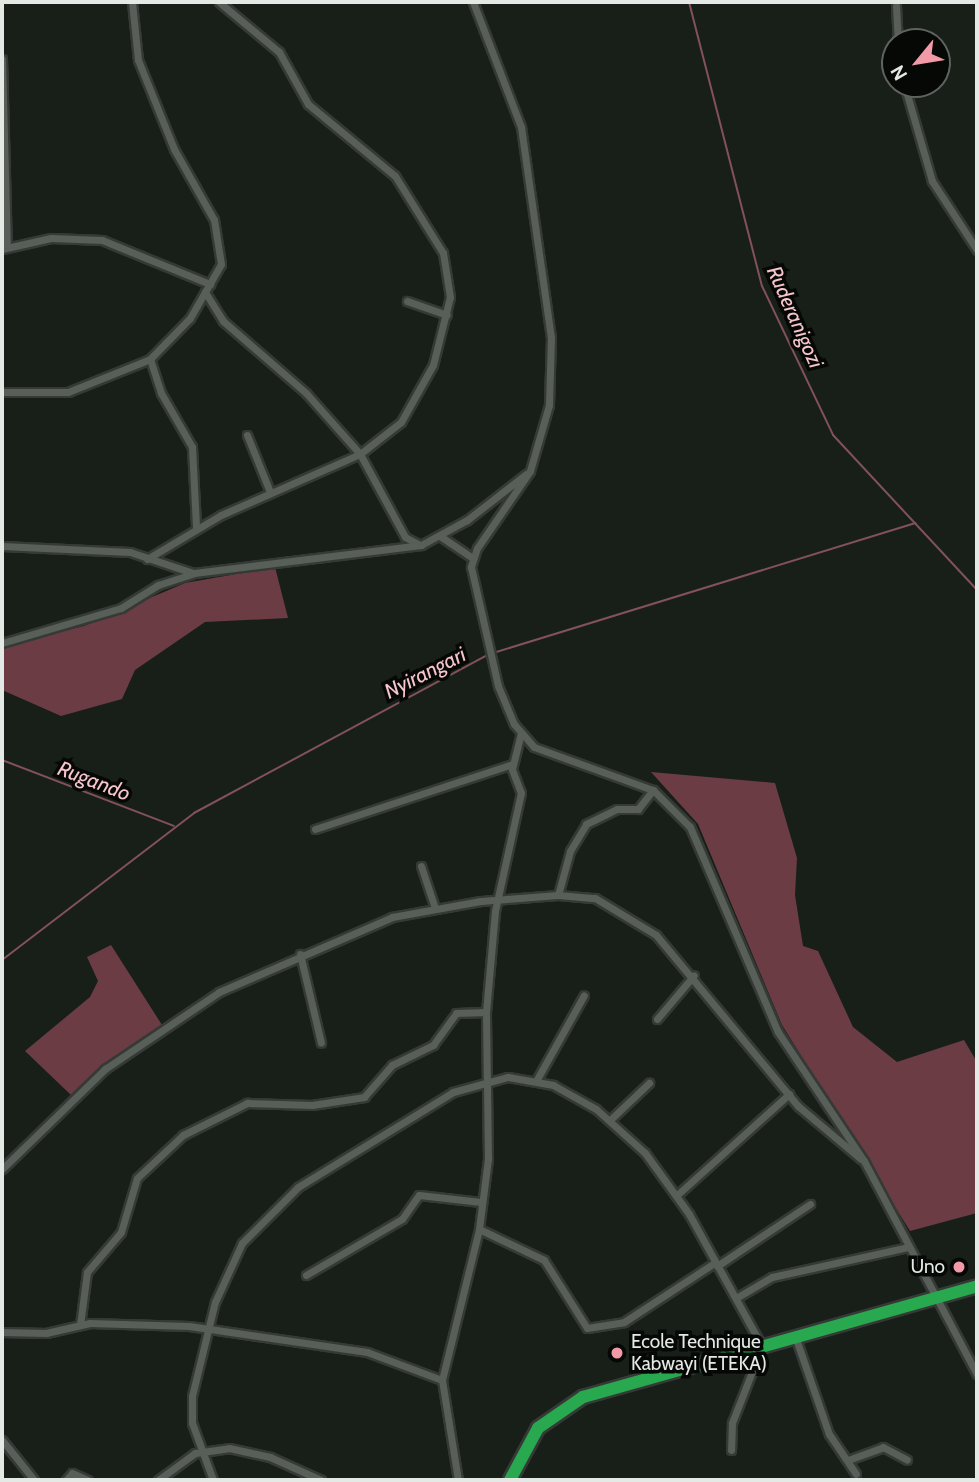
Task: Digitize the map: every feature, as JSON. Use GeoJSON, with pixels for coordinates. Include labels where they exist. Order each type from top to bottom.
{"type":"FeatureCollection","features":[{"type":"Feature","properties":{"kind":"highway"},"geometry":{"type":"LineString","coordinates":[[510,1480],[528,1440],[568,1404],[795,1336],[977,1286]]}},
{"type":"Feature","properties":{"kind":"street"},"geometry":{"type":"LineString","coordinates":[[2,392],[68,392],[150,359],[205,292],[221,264],[221,239],[142,70],[132,2]]}},
{"type":"Feature","properties":{"kind":"street"},"geometry":{"type":"LineString","coordinates":[[147,559],[196,527],[360,454],[411,410],[433,365],[447,315],[449,270],[417,205],[387,167],[364,155],[307,104],[275,48],[219,2]]}},
{"type":"Feature","properties":{"kind":"street"},"geometry":{"type":"LineString","coordinates":[[473,2],[521,127],[550,314],[549,405],[530,471],[472,558],[485,643],[521,734],[542,752],[653,790],[698,840],[778,1032],[864,1161],[977,1374]]}},
{"type":"Feature","properties":{"kind":"street"},"geometry":{"type":"LineString","coordinates":[[896,6],[897,28]]}},
{"type":"Feature","properties":{"kind":"street"},"geometry":{"type":"LineString","coordinates":[[2,59],[4,247],[102,240],[210,284]]}},
{"type":"Feature","properties":{"kind":"street"},"geometry":{"type":"LineString","coordinates":[[908,98],[932,181],[977,250]]}},
{"type":"Feature","properties":{"kind":"street"},"geometry":{"type":"LineString","coordinates":[[205,292],[223,321],[306,393],[360,454],[405,537],[421,545]]}},
{"type":"Feature","properties":{"kind":"street"},"geometry":{"type":"LineString","coordinates":[[407,301],[447,315]]}},
{"type":"Feature","properties":{"kind":"street"},"geometry":{"type":"LineString","coordinates":[[150,359],[160,394],[192,447],[196,527]]}},
{"type":"Feature","properties":{"kind":"street"},"geometry":{"type":"LineString","coordinates":[[247,435],[270,492]]}},
{"type":"Feature","properties":{"kind":"street"},"geometry":{"type":"LineString","coordinates":[[2,643],[121,608],[158,584],[194,573],[421,545],[440,536],[530,471]]}},
{"type":"Feature","properties":{"kind":"street"},"geometry":{"type":"LineString","coordinates":[[440,536],[472,558]]}},
{"type":"Feature","properties":{"kind":"street"},"geometry":{"type":"LineString","coordinates":[[2,546],[88,547],[147,559],[194,573]]}},
{"type":"Feature","properties":{"kind":"street"},"geometry":{"type":"LineString","coordinates":[[458,1480],[442,1380],[479,1228],[490,1079],[486,1012],[500,898],[521,793],[513,764],[521,734]]}},
{"type":"Feature","properties":{"kind":"street"},"geometry":{"type":"LineString","coordinates":[[315,829],[513,764]]}},
{"type":"Feature","properties":{"kind":"street"},"geometry":{"type":"LineString","coordinates":[[558,895],[570,851],[586,824],[617,809],[638,809],[653,790]]}},
{"type":"Feature","properties":{"kind":"street"},"geometry":{"type":"LineString","coordinates":[[421,866],[435,908]]}},
{"type":"Feature","properties":{"kind":"street"},"geometry":{"type":"LineString","coordinates":[[2,1169],[125,1052],[219,992],[353,930],[435,908],[500,898],[558,895],[595,898],[625,911],[694,975],[789,1094],[864,1161]]}},
{"type":"Feature","properties":{"kind":"street"},"geometry":{"type":"LineString","coordinates":[[300,954],[321,1042]]}},
{"type":"Feature","properties":{"kind":"street"},"geometry":{"type":"LineString","coordinates":[[657,1019],[694,975]]}},
{"type":"Feature","properties":{"kind":"street"},"geometry":{"type":"LineString","coordinates":[[536,1081],[584,995]]}},
{"type":"Feature","properties":{"kind":"street"},"geometry":{"type":"LineString","coordinates":[[80,1325],[87,1272],[121,1232],[137,1178],[183,1136],[247,1103],[359,1099],[392,1065],[433,1045],[456,1013],[486,1012]]}},
{"type":"Feature","properties":{"kind":"street"},"geometry":{"type":"LineString","coordinates":[[213,1480],[191,1408],[208,1329],[232,1262],[273,1206],[453,1092],[490,1079],[536,1081],[610,1119],[677,1195],[762,1346],[732,1423],[732,1450]]}},
{"type":"Feature","properties":{"kind":"street"},"geometry":{"type":"LineString","coordinates":[[610,1119],[649,1083]]}},
{"type":"Feature","properties":{"kind":"street"},"geometry":{"type":"LineString","coordinates":[[677,1195],[789,1094]]}},
{"type":"Feature","properties":{"kind":"street"},"geometry":{"type":"LineString","coordinates":[[306,1275],[402,1219],[419,1195],[481,1202]]}},
{"type":"Feature","properties":{"kind":"street"},"geometry":{"type":"LineString","coordinates":[[479,1228],[544,1260],[587,1328],[626,1321],[810,1204]]}},
{"type":"Feature","properties":{"kind":"street"},"geometry":{"type":"LineString","coordinates":[[736,1298],[772,1277],[908,1247]]}},
{"type":"Feature","properties":{"kind":"street"},"geometry":{"type":"LineString","coordinates":[[2,1332],[46,1334],[80,1325],[208,1329],[367,1352],[442,1380]]}},
{"type":"Feature","properties":{"kind":"street"},"geometry":{"type":"LineString","coordinates":[[795,1336],[829,1434],[856,1474]]}},
{"type":"Feature","properties":{"kind":"street"},"geometry":{"type":"LineString","coordinates":[[2,1440],[34,1480]]}},
{"type":"Feature","properties":{"kind":"street"},"geometry":{"type":"LineString","coordinates":[[848,1460],[884,1447],[907,1460]]}},
{"type":"Feature","properties":{"kind":"street"},"geometry":{"type":"LineString","coordinates":[[158,1480],[202,1451],[260,1454],[321,1480]]}},
{"type":"Feature","properties":{"kind":"street"},"geometry":{"type":"LineString","coordinates":[[66,1480],[72,1473],[88,1480]]}},
{"type":"Feature","properties":{"kind":"shaded area"},"geometry":{"type":"Polygon","coordinates":[[[275,567],[288,618],[205,622],[135,670],[122,699],[61,716],[2,690],[2,646],[84,626],[185,583],[275,567]]]}},
{"type":"Feature","properties":{"kind":"shaded area"},"geometry":{"type":"Polygon","coordinates":[[[651,772],[775,783],[797,858],[795,895],[803,946],[818,951],[853,1027],[897,1062],[964,1040],[977,1062],[977,1213],[910,1231],[782,1025],[698,824],[651,772]]]}},
{"type":"Feature","properties":{"kind":"shaded area"},"geometry":{"type":"Polygon","coordinates":[[[111,945],[162,1025],[71,1095],[25,1051],[90,997],[98,981],[87,957],[111,945]]]}},
{"type":"Feature","properties":{"kind":"waterway","name":"Ruderanigozi"},"geometry":{"type":"LineString","coordinates":[[689,2],[762,286],[833,435],[977,590]]}},
{"type":"Feature","properties":{"kind":"waterway","name":"Nyirangari"},"geometry":{"type":"LineString","coordinates":[[493,653],[915,523]]}},
{"type":"Feature","properties":{"kind":"waterway","name":"Nyirangari"},"geometry":{"type":"LineString","coordinates":[[2,960],[194,813],[488,655]]}},
{"type":"Feature","properties":{"kind":"waterway","name":"Rugando"},"geometry":{"type":"LineString","coordinates":[[2,760],[174,826]]}},
{"type":"Feature","properties":{"kind":"place","name":"Uno"},"geometry":{"type":"Point","coordinates":[959,1267]}},
{"type":"Feature","properties":{"kind":"place","name":"Ecole Technique Kabwayi (ETEKA)"},"geometry":{"type":"Point","coordinates":[617,1353]}}]}
